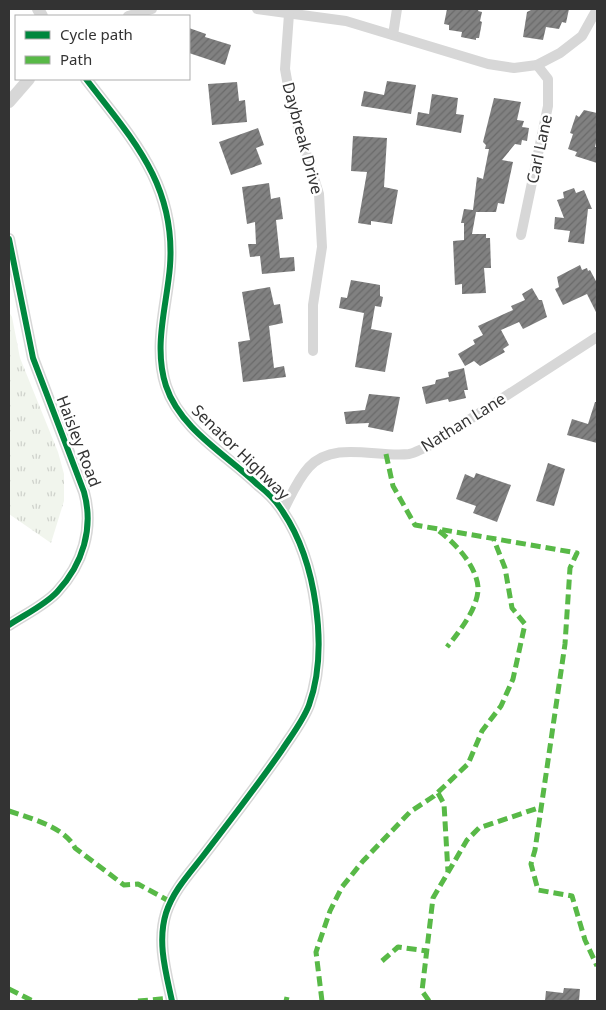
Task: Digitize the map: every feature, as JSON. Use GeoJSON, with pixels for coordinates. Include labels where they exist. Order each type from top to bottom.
{"type":"FeatureCollection","features":[{"type":"Feature","properties":{"kind":"street"},"geometry":{"type":"LineString","coordinates":[[131,15],[152,9]]}},
{"type":"Feature","properties":{"kind":"street"},"geometry":{"type":"LineString","coordinates":[[257,9],[346,22],[488,64],[514,68],[537,65],[560,53],[582,36],[597,9]]}},
{"type":"Feature","properties":{"kind":"street"},"geometry":{"type":"LineString","coordinates":[[393,35],[397,9]]}},
{"type":"Feature","properties":{"kind":"street","name":"Daybreak Drive"},"geometry":{"type":"LineString","coordinates":[[289,14],[285,69],[292,108],[319,194],[322,247],[313,305],[314,351]]}},
{"type":"Feature","properties":{"kind":"street","name":"Carl Lane"},"geometry":{"type":"LineString","coordinates":[[521,235],[548,106],[548,79],[537,65]]}},
{"type":"Feature","properties":{"kind":"street"},"geometry":{"type":"LineString","coordinates":[[9,102],[28,80]]}},
{"type":"Feature","properties":{"kind":"street","name":"Senator Highway"},"geometry":{"type":"LineString","coordinates":[[87,80],[140,149],[158,181],[165,204],[170,236],[170,265],[160,352],[166,385],[172,399],[189,424],[259,485],[283,511],[308,568],[316,612],[318,658],[309,706],[264,777],[177,889],[166,914],[162,941],[164,966],[172,1001]]}},
{"type":"Feature","properties":{"kind":"street","name":"Haisley Road"},"geometry":{"type":"LineString","coordinates":[[9,238],[33,358],[89,509],[88,530],[79,560],[57,593],[9,625]]}},
{"type":"Feature","properties":{"kind":"street","name":"Nathan Lane"},"geometry":{"type":"LineString","coordinates":[[283,511],[298,482],[310,466],[322,458],[336,452],[411,454],[427,447],[597,337]]}},
{"type":"Feature","properties":{"kind":"green space"},"geometry":{"type":"Polygon","coordinates":[[[9,312],[12,317],[20,358],[58,452],[64,474],[64,501],[51,543],[9,514],[9,312]]]}},
{"type":"Feature","properties":{"kind":"building"},"geometry":{"type":"Polygon","coordinates":[[[447,9],[479,9],[478,11],[482,12],[480,21],[482,22],[479,38],[476,38],[476,40],[461,37],[462,32],[449,30],[449,25],[444,24],[447,9]]]}},
{"type":"Feature","properties":{"kind":"building"},"geometry":{"type":"Polygon","coordinates":[[[533,9],[569,9],[566,23],[562,22],[559,29],[546,27],[543,40],[523,37],[527,12],[533,9]]]}},
{"type":"Feature","properties":{"kind":"building"},"geometry":{"type":"Polygon","coordinates":[[[190,28],[206,34],[205,37],[231,45],[225,65],[190,53],[190,28]]]}},
{"type":"Feature","properties":{"kind":"building"},"geometry":{"type":"Polygon","coordinates":[[[387,81],[416,85],[411,114],[361,106],[364,91],[384,95],[387,81]]]}},
{"type":"Feature","properties":{"kind":"building"},"geometry":{"type":"Polygon","coordinates":[[[237,82],[239,101],[245,100],[247,122],[212,125],[208,84],[237,82]]]}},
{"type":"Feature","properties":{"kind":"building"},"geometry":{"type":"Polygon","coordinates":[[[432,94],[458,98],[456,114],[464,115],[461,133],[416,125],[418,112],[429,114],[432,94]]]}},
{"type":"Feature","properties":{"kind":"building"},"geometry":{"type":"Polygon","coordinates":[[[494,98],[521,102],[517,120],[524,121],[522,127],[529,128],[527,141],[522,140],[521,145],[515,144],[502,160],[513,162],[504,204],[498,203],[496,212],[476,212],[472,234],[486,234],[486,238],[490,238],[491,268],[484,268],[486,293],[462,294],[462,284],[455,285],[453,241],[464,240],[464,223],[461,223],[464,209],[473,210],[477,177],[483,179],[489,149],[485,149],[486,145],[483,142],[494,98]]]}},
{"type":"Feature","properties":{"kind":"building"},"geometry":{"type":"Polygon","coordinates":[[[584,110],[597,113],[597,139],[595,147],[597,147],[597,163],[575,156],[577,152],[568,149],[573,134],[570,133],[576,115],[579,117],[584,110]]]}},
{"type":"Feature","properties":{"kind":"building"},"geometry":{"type":"Polygon","coordinates":[[[258,128],[264,145],[256,148],[262,164],[231,175],[219,142],[258,128]]]}},
{"type":"Feature","properties":{"kind":"building"},"geometry":{"type":"Polygon","coordinates":[[[353,136],[387,138],[384,187],[398,190],[392,224],[371,221],[371,225],[358,223],[367,172],[351,171],[353,136]]]}},
{"type":"Feature","properties":{"kind":"building"},"geometry":{"type":"Polygon","coordinates":[[[269,183],[271,199],[280,197],[283,219],[276,220],[280,258],[294,257],[295,271],[262,274],[260,256],[250,257],[248,244],[256,244],[255,222],[247,224],[242,187],[269,183]]]}},
{"type":"Feature","properties":{"kind":"building"},"geometry":{"type":"Polygon","coordinates":[[[574,188],[576,193],[584,190],[592,209],[588,209],[584,244],[568,242],[570,231],[554,229],[555,217],[564,218],[557,200],[564,198],[563,192],[574,188]]]}},
{"type":"Feature","properties":{"kind":"building"},"geometry":{"type":"Polygon","coordinates":[[[580,265],[582,270],[587,268],[588,271],[590,270],[597,283],[597,314],[587,294],[563,305],[555,289],[559,287],[557,277],[580,265]]]}},
{"type":"Feature","properties":{"kind":"building"},"geometry":{"type":"Polygon","coordinates":[[[351,280],[380,285],[380,296],[383,297],[381,307],[375,306],[371,329],[392,333],[385,372],[355,367],[364,313],[339,308],[341,297],[347,298],[351,280]]]}},
{"type":"Feature","properties":{"kind":"building"},"geometry":{"type":"Polygon","coordinates":[[[270,287],[274,305],[280,304],[283,323],[269,326],[274,368],[284,366],[286,377],[243,382],[238,342],[250,340],[242,292],[270,287]]]}},
{"type":"Feature","properties":{"kind":"building"},"geometry":{"type":"Polygon","coordinates":[[[532,288],[539,300],[542,300],[547,317],[523,329],[519,322],[501,330],[509,345],[503,349],[505,352],[480,366],[474,361],[465,366],[458,354],[475,344],[473,340],[483,335],[478,326],[513,310],[511,306],[525,300],[522,294],[532,288]]]}},
{"type":"Feature","properties":{"kind":"building"},"geometry":{"type":"Polygon","coordinates":[[[464,368],[468,390],[464,390],[466,398],[449,402],[448,399],[426,404],[422,387],[435,384],[436,380],[449,377],[448,372],[464,368]]]}},
{"type":"Feature","properties":{"kind":"building"},"geometry":{"type":"Polygon","coordinates":[[[369,394],[400,397],[393,432],[368,427],[369,423],[346,424],[344,412],[365,410],[369,394]]]}},
{"type":"Feature","properties":{"kind":"building"},"geometry":{"type":"Polygon","coordinates":[[[595,402],[597,402],[597,443],[567,435],[572,419],[588,424],[595,402]]]}},
{"type":"Feature","properties":{"kind":"building"},"geometry":{"type":"Polygon","coordinates":[[[548,463],[565,469],[554,506],[536,501],[548,463]]]}},
{"type":"Feature","properties":{"kind":"building"},"geometry":{"type":"Polygon","coordinates":[[[476,473],[511,485],[497,522],[473,513],[476,506],[456,499],[465,474],[474,478],[476,473]]]}},
{"type":"Feature","properties":{"kind":"building"},"geometry":{"type":"Polygon","coordinates":[[[564,988],[580,989],[579,1001],[545,1001],[546,991],[563,993],[564,988]]]}},
{"type":"Feature","properties":{"kind":"marked path"},"geometry":{"type":"LineString","coordinates":[[386,454],[393,486],[415,525],[577,553],[570,568],[565,644],[535,850],[531,864],[538,890],[572,896],[585,940],[597,966]]}},
{"type":"Feature","properties":{"kind":"marked path"},"geometry":{"type":"LineString","coordinates":[[439,531],[464,555],[473,571],[478,587],[472,611],[447,647]]}},
{"type":"Feature","properties":{"kind":"marked path"},"geometry":{"type":"LineString","coordinates":[[322,1001],[316,952],[330,911],[342,887],[363,861],[410,812],[434,796],[468,764],[482,731],[501,706],[513,679],[525,624],[512,608],[505,568],[494,540]]}},
{"type":"Feature","properties":{"kind":"marked path"},"geometry":{"type":"LineString","coordinates":[[438,793],[444,804],[448,872]]}},
{"type":"Feature","properties":{"kind":"marked path"},"geometry":{"type":"LineString","coordinates":[[429,1001],[422,991],[433,898],[467,840],[479,828],[541,807]]}},
{"type":"Feature","properties":{"kind":"marked path"},"geometry":{"type":"LineString","coordinates":[[9,811],[46,824],[63,834],[75,848],[124,885],[138,884],[171,902]]}},
{"type":"Feature","properties":{"kind":"marked path"},"geometry":{"type":"LineString","coordinates":[[382,961],[398,947],[427,951]]}},
{"type":"Feature","properties":{"kind":"marked path"},"geometry":{"type":"LineString","coordinates":[[9,989],[33,1001]]}},
{"type":"Feature","properties":{"kind":"marked path"},"geometry":{"type":"LineString","coordinates":[[286,1001],[287,997]]}},
{"type":"Feature","properties":{"kind":"marked path"},"geometry":{"type":"LineString","coordinates":[[138,1001],[172,998]]}},
{"type":"Feature","properties":{"kind":"cycle path"},"geometry":{"type":"LineString","coordinates":[[87,80],[148,164],[166,211],[170,237],[170,266],[161,341],[162,371],[166,386],[173,401],[193,428],[265,491],[281,508],[304,555],[316,606],[318,658],[315,683],[309,705],[297,728],[263,777],[182,883],[166,913],[163,924],[162,946],[172,1001]]}},
{"type":"Feature","properties":{"kind":"cycle path"},"geometry":{"type":"LineString","coordinates":[[9,239],[33,358],[84,492],[88,519],[87,532],[80,558],[66,581],[47,601],[9,625]]}}]}
